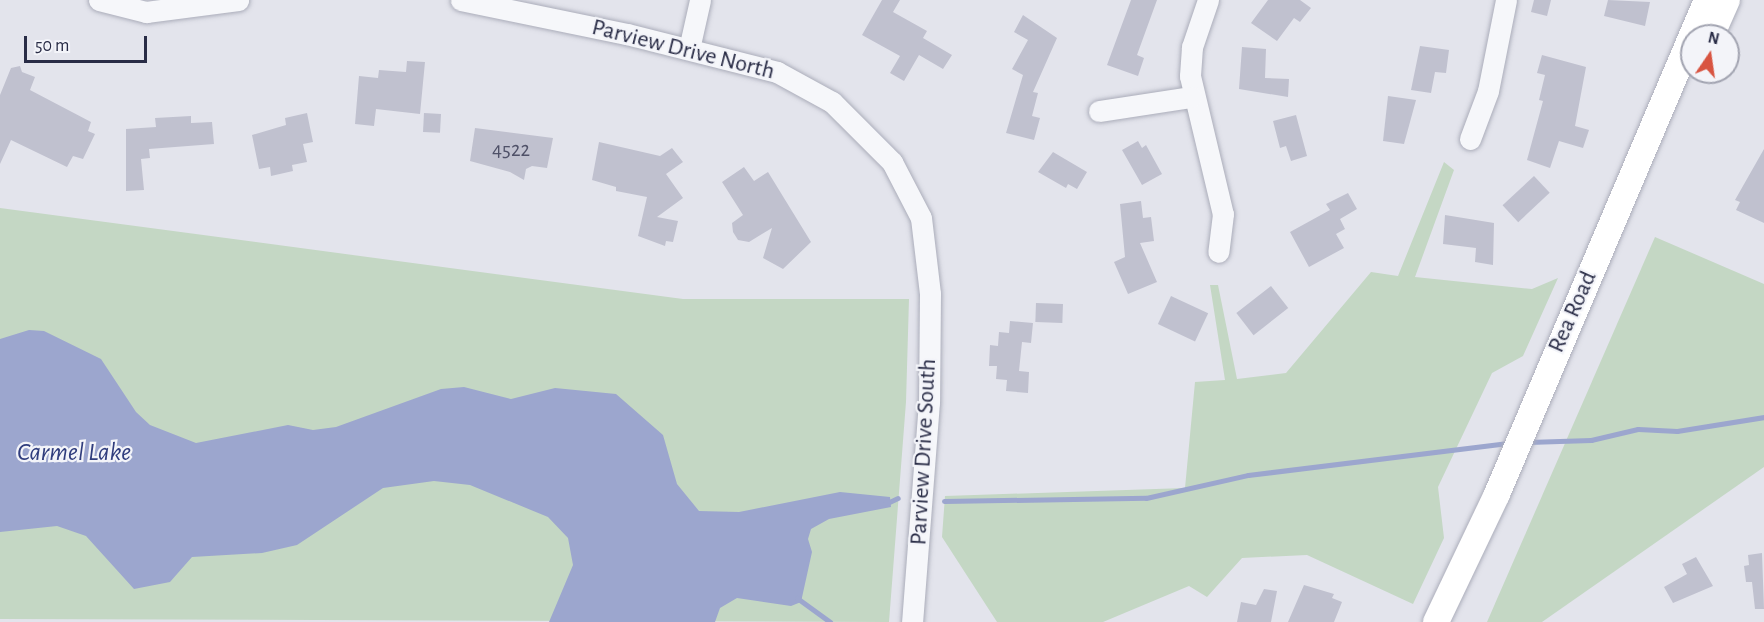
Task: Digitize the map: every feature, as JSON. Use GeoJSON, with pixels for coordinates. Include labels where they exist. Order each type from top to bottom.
{"type":"FeatureCollection","features":[{"type":"Feature","properties":{"kind":"main road","name":"Rea Road"},"geometry":{"type":"LineString","coordinates":[[1455,622],[1503,495],[1707,0]]}},
{"type":"Feature","properties":{"kind":"main road"},"geometry":{"type":"LineString","coordinates":[[1716,24],[1727,0]]}},
{"type":"Feature","properties":{"kind":"main road","name":"Rea Road"},"geometry":{"type":"LineString","coordinates":[[1552,377],[1688,84]]}},
{"type":"Feature","properties":{"kind":"main road","name":"Rea Road"},"geometry":{"type":"LineString","coordinates":[[1436,622],[1503,495]]}},
{"type":"Feature","properties":{"kind":"street"},"geometry":{"type":"LineString","coordinates":[[99,0],[146,12],[238,0]]}},
{"type":"Feature","properties":{"kind":"street","name":"Parview Drive North"},"geometry":{"type":"LineString","coordinates":[[461,0],[689,49],[777,72],[832,102],[859,124],[892,162],[916,203],[929,281]]}},
{"type":"Feature","properties":{"kind":"street"},"geometry":{"type":"LineString","coordinates":[[689,49],[700,0]]}},
{"type":"Feature","properties":{"kind":"street"},"geometry":{"type":"LineString","coordinates":[[1208,0],[1192,47],[1191,97],[1223,214],[1218,252]]}},
{"type":"Feature","properties":{"kind":"street"},"geometry":{"type":"LineString","coordinates":[[1470,139],[1488,91],[1506,0]]}},
{"type":"Feature","properties":{"kind":"street"},"geometry":{"type":"LineString","coordinates":[[1099,111],[1191,97]]}},
{"type":"Feature","properties":{"kind":"street","name":"Parview Drive South"},"geometry":{"type":"LineString","coordinates":[[912,622],[928,402],[929,281]]}},
{"type":"Feature","properties":{"kind":"green space"},"geometry":{"type":"Polygon","coordinates":[[[1444,162],[1454,170],[1415,277],[1532,289],[1558,278],[1523,356],[1492,373],[1438,487],[1444,538],[1413,604],[1307,555],[1242,558],[1207,597],[1189,586],[1103,622],[997,622],[942,537],[945,496],[1185,488],[1195,382],[1225,380],[1210,285],[1218,285],[1237,379],[1286,373],[1371,272],[1398,276],[1444,162]]]}},
{"type":"Feature","properties":{"kind":"green space"},"geometry":{"type":"Polygon","coordinates":[[[0,208],[683,299],[909,299],[906,402],[889,622],[0,619],[0,208]]]}},
{"type":"Feature","properties":{"kind":"green space"},"geometry":{"type":"Polygon","coordinates":[[[1655,237],[1764,284],[1764,467],[1542,622],[1487,622],[1655,237]]]}},
{"type":"Feature","properties":{"kind":"water","name":"Carmel Lake"},"geometry":{"type":"Polygon","coordinates":[[[29,330],[44,331],[101,359],[136,412],[150,425],[196,443],[288,425],[313,430],[336,427],[441,389],[464,387],[511,399],[555,388],[616,394],[663,435],[677,484],[699,511],[739,512],[840,492],[890,497],[891,507],[829,519],[811,529],[808,539],[812,552],[801,602],[791,606],[737,598],[720,608],[715,622],[549,622],[573,565],[568,538],[548,517],[470,485],[434,481],[383,488],[297,545],[262,553],[192,557],[170,582],[134,589],[86,536],[57,526],[0,532],[0,339],[29,330]]]}},
{"type":"Feature","properties":{"kind":"building"},"geometry":{"type":"Polygon","coordinates":[[[882,0],[900,0],[893,12],[927,31],[923,38],[952,55],[943,69],[919,55],[904,81],[890,73],[900,56],[862,35],[882,0]]]}},
{"type":"Feature","properties":{"kind":"building"},"geometry":{"type":"Polygon","coordinates":[[[1131,0],[1157,0],[1137,55],[1144,58],[1138,76],[1107,65],[1131,0]]]}},
{"type":"Feature","properties":{"kind":"building"},"geometry":{"type":"Polygon","coordinates":[[[1268,0],[1300,0],[1311,8],[1300,22],[1294,18],[1277,41],[1251,23],[1268,0]]]}},
{"type":"Feature","properties":{"kind":"building"},"geometry":{"type":"Polygon","coordinates":[[[1534,0],[1551,0],[1547,16],[1531,12],[1534,0]]]}},
{"type":"Feature","properties":{"kind":"building"},"geometry":{"type":"Polygon","coordinates":[[[1608,0],[1650,2],[1645,26],[1604,16],[1608,0]]]}},
{"type":"Feature","properties":{"kind":"building"},"geometry":{"type":"Polygon","coordinates":[[[1023,15],[1057,38],[1033,92],[1038,93],[1032,116],[1040,118],[1034,140],[1006,133],[1023,75],[1012,69],[1028,40],[1014,32],[1023,15]]]}},
{"type":"Feature","properties":{"kind":"building"},"geometry":{"type":"Polygon","coordinates":[[[1420,46],[1449,50],[1446,73],[1435,72],[1431,93],[1411,90],[1420,46]]]}},
{"type":"Feature","properties":{"kind":"building"},"geometry":{"type":"Polygon","coordinates":[[[1242,47],[1266,49],[1265,78],[1289,79],[1288,97],[1239,89],[1242,47]]]}},
{"type":"Feature","properties":{"kind":"building"},"geometry":{"type":"Polygon","coordinates":[[[1542,55],[1586,67],[1575,126],[1589,130],[1583,148],[1559,141],[1550,168],[1527,160],[1543,101],[1539,100],[1545,75],[1537,73],[1542,55]]]}},
{"type":"Feature","properties":{"kind":"building"},"geometry":{"type":"Polygon","coordinates":[[[407,61],[425,62],[420,114],[376,109],[374,126],[355,124],[359,76],[378,78],[379,70],[406,72],[407,61]]]}},
{"type":"Feature","properties":{"kind":"building"},"geometry":{"type":"Polygon","coordinates":[[[20,66],[22,72],[35,77],[30,90],[91,122],[88,131],[95,134],[83,159],[73,156],[67,167],[11,140],[0,164],[0,95],[11,68],[20,66]]]}},
{"type":"Feature","properties":{"kind":"building"},"geometry":{"type":"Polygon","coordinates":[[[1388,96],[1416,100],[1404,144],[1383,141],[1388,96]]]}},
{"type":"Feature","properties":{"kind":"building"},"geometry":{"type":"Polygon","coordinates":[[[307,113],[313,142],[303,144],[307,162],[292,165],[293,171],[271,176],[270,167],[259,169],[252,135],[286,125],[285,118],[307,113]]]}},
{"type":"Feature","properties":{"kind":"building"},"geometry":{"type":"Polygon","coordinates":[[[424,113],[441,114],[440,133],[423,132],[424,113]]]}},
{"type":"Feature","properties":{"kind":"building"},"geometry":{"type":"Polygon","coordinates":[[[1296,115],[1307,156],[1291,161],[1286,146],[1280,148],[1273,121],[1296,115]]]}},
{"type":"Feature","properties":{"kind":"building"},"geometry":{"type":"Polygon","coordinates":[[[191,116],[191,123],[212,122],[214,144],[149,149],[150,158],[141,159],[144,190],[126,191],[126,129],[156,127],[155,118],[191,116]]]}},
{"type":"Feature","properties":{"kind":"building"},"geometry":{"type":"Polygon","coordinates":[[[475,128],[553,138],[547,168],[532,166],[526,169],[524,180],[510,172],[470,161],[475,128]]]}},
{"type":"Feature","properties":{"kind":"building"},"geometry":{"type":"Polygon","coordinates":[[[1138,141],[1142,148],[1146,145],[1162,174],[1142,185],[1122,150],[1138,141]]]}},
{"type":"Feature","properties":{"kind":"building"},"geometry":{"type":"Polygon","coordinates":[[[599,142],[660,156],[672,148],[683,162],[666,174],[683,198],[657,217],[678,221],[673,242],[666,241],[665,246],[638,236],[647,197],[616,191],[616,187],[592,180],[599,142]]]}},
{"type":"Feature","properties":{"kind":"building"},"geometry":{"type":"Polygon","coordinates":[[[1764,149],[1764,223],[1736,210],[1740,202],[1735,200],[1764,149]]]}},
{"type":"Feature","properties":{"kind":"building"},"geometry":{"type":"Polygon","coordinates":[[[1053,152],[1087,172],[1077,189],[1068,184],[1066,188],[1038,172],[1053,152]]]}},
{"type":"Feature","properties":{"kind":"building"},"geometry":{"type":"Polygon","coordinates":[[[744,167],[754,181],[768,172],[811,242],[783,269],[763,258],[772,228],[749,242],[738,240],[733,232],[732,223],[743,215],[722,182],[744,167]]]}},
{"type":"Feature","properties":{"kind":"building"},"geometry":{"type":"Polygon","coordinates":[[[1534,176],[1550,193],[1518,222],[1503,205],[1534,176]]]}},
{"type":"Feature","properties":{"kind":"building"},"geometry":{"type":"Polygon","coordinates":[[[1348,193],[1357,209],[1340,219],[1345,229],[1336,234],[1344,248],[1309,267],[1290,232],[1330,210],[1326,204],[1348,193]]]}},
{"type":"Feature","properties":{"kind":"building"},"geometry":{"type":"Polygon","coordinates":[[[1141,201],[1143,218],[1151,217],[1154,241],[1140,243],[1157,282],[1128,294],[1114,262],[1125,257],[1120,204],[1141,201]]]}},
{"type":"Feature","properties":{"kind":"building"},"geometry":{"type":"Polygon","coordinates":[[[1445,215],[1494,223],[1493,265],[1475,262],[1476,248],[1443,244],[1445,215]]]}},
{"type":"Feature","properties":{"kind":"building"},"geometry":{"type":"Polygon","coordinates":[[[1271,286],[1288,308],[1254,335],[1236,313],[1271,286]]]}},
{"type":"Feature","properties":{"kind":"building"},"geometry":{"type":"Polygon","coordinates":[[[1171,296],[1208,313],[1195,341],[1158,324],[1171,296]]]}},
{"type":"Feature","properties":{"kind":"building"},"geometry":{"type":"Polygon","coordinates":[[[1036,303],[1063,304],[1062,323],[1035,322],[1036,303]]]}},
{"type":"Feature","properties":{"kind":"building"},"geometry":{"type":"Polygon","coordinates":[[[1010,321],[1033,323],[1031,343],[1022,342],[1019,371],[1029,372],[1028,393],[1006,391],[1007,380],[996,379],[997,366],[989,366],[990,345],[998,346],[999,332],[1009,333],[1010,321]]]}},
{"type":"Feature","properties":{"kind":"building"},"geometry":{"type":"Polygon","coordinates":[[[1762,553],[1764,609],[1755,609],[1752,582],[1746,582],[1744,566],[1749,565],[1748,555],[1762,553]]]}},
{"type":"Feature","properties":{"kind":"building"},"geometry":{"type":"Polygon","coordinates":[[[1696,557],[1713,586],[1673,603],[1664,587],[1687,574],[1682,564],[1696,557]]]}},
{"type":"Feature","properties":{"kind":"building"},"geometry":{"type":"Polygon","coordinates":[[[1304,585],[1334,594],[1332,598],[1342,602],[1334,622],[1288,622],[1304,585]]]}},
{"type":"Feature","properties":{"kind":"building"},"geometry":{"type":"Polygon","coordinates":[[[1264,589],[1277,591],[1271,622],[1237,622],[1241,602],[1256,605],[1264,589]]]}},
{"type":"Feature","properties":{"kind":"waterway"},"geometry":{"type":"LineString","coordinates":[[1528,442],[1591,440],[1638,429],[1677,431],[1764,417]]}},
{"type":"Feature","properties":{"kind":"waterway"},"geometry":{"type":"LineString","coordinates":[[944,501],[1146,498],[1248,475],[1510,443]]}},
{"type":"Feature","properties":{"kind":"waterway"},"geometry":{"type":"LineString","coordinates":[[885,504],[898,498]]}},
{"type":"Feature","properties":{"kind":"waterway"},"geometry":{"type":"LineString","coordinates":[[797,598],[830,622]]}}]}
